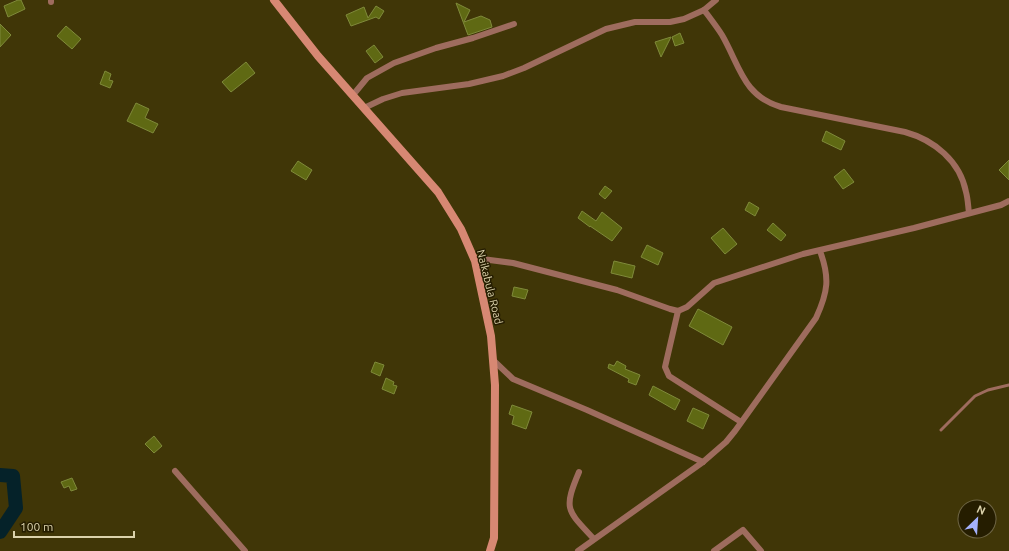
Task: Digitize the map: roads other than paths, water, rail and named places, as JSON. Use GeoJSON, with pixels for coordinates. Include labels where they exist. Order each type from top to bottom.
{"type":"FeatureCollection","features":[{"type":"Feature","properties":{"kind":"street","name":"Naikabula Road"},"geometry":{"type":"LineString","coordinates":[[274,0],[318,56],[438,192],[461,229],[475,261],[491,336],[494,385],[494,538],[490,551]]}},
{"type":"Feature","properties":{"kind":"street"},"geometry":{"type":"LineString","coordinates":[[364,108],[383,99],[402,93],[469,84],[503,76],[524,68],[597,33],[616,26],[644,21],[662,22],[677,20],[704,10],[716,0]]}},
{"type":"Feature","properties":{"kind":"street"},"geometry":{"type":"LineString","coordinates":[[704,10],[722,35],[746,83],[760,98],[781,107],[905,132],[924,139],[945,153],[955,166],[966,191],[969,213]]}},
{"type":"Feature","properties":{"kind":"street"},"geometry":{"type":"LineString","coordinates":[[353,95],[368,78],[394,63],[436,48],[473,38],[514,24]]}},
{"type":"Feature","properties":{"kind":"street"},"geometry":{"type":"LineString","coordinates":[[475,261],[482,259],[513,264],[617,290],[670,309],[678,310],[687,307],[714,283],[803,254],[1001,205],[1009,201]]}},
{"type":"Feature","properties":{"kind":"street"},"geometry":{"type":"LineString","coordinates":[[578,551],[703,462],[726,442],[807,332],[819,310],[827,282],[826,270],[820,251]]}},
{"type":"Feature","properties":{"kind":"street"},"geometry":{"type":"LineString","coordinates":[[678,310],[666,359],[665,367],[669,376],[742,422]]}},
{"type":"Feature","properties":{"kind":"street"},"geometry":{"type":"LineString","coordinates":[[492,360],[513,378],[703,462]]}},
{"type":"Feature","properties":{"kind":"street"},"geometry":{"type":"LineString","coordinates":[[175,471],[245,551]]}},
{"type":"Feature","properties":{"kind":"street"},"geometry":{"type":"LineString","coordinates":[[579,472],[569,500],[569,508],[578,522],[594,539]]}},
{"type":"Feature","properties":{"kind":"street"},"geometry":{"type":"LineString","coordinates":[[714,551],[743,530],[761,551]]}},
{"type":"Feature","properties":{"kind":"lane"},"geometry":{"type":"LineString","coordinates":[[941,430],[975,396],[988,390],[1009,385]]}},
{"type":"Feature","properties":{"kind":"waterway"},"geometry":{"type":"LineString","coordinates":[[0,475],[13,476],[16,508],[0,532]]}}]}
